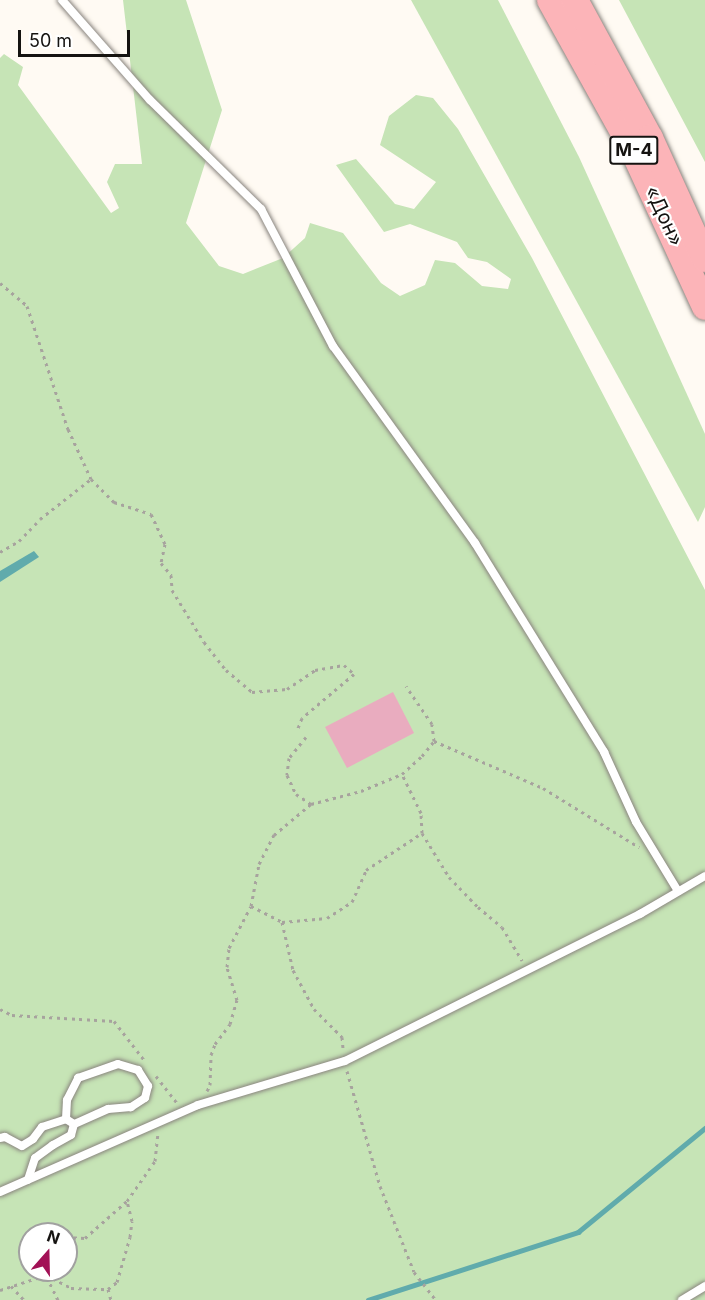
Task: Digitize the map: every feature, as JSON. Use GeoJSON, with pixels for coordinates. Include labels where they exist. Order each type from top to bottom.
{"type":"FeatureCollection","features":[{"type":"Feature","properties":{"kind":"highway","name":"«Дон»"},"geometry":{"type":"LineString","coordinates":[[550,0],[631,146],[705,307]]}},
{"type":"Feature","properties":{"kind":"highway","name":"«Дон»"},"geometry":{"type":"LineString","coordinates":[[575,0],[650,138],[705,259]]}},
{"type":"Feature","properties":{"kind":"lane"},"geometry":{"type":"LineString","coordinates":[[62,0],[150,100],[261,209],[333,346],[475,543],[604,752],[636,822],[678,891]]}},
{"type":"Feature","properties":{"kind":"lane"},"geometry":{"type":"LineString","coordinates":[[0,1192],[198,1105],[345,1061],[527,970],[705,876]]}},
{"type":"Feature","properties":{"kind":"lane"},"geometry":{"type":"LineString","coordinates":[[66,1119],[66,1100],[78,1078],[118,1065],[138,1070],[148,1086],[145,1098],[132,1107],[108,1109],[74,1124]]}},
{"type":"Feature","properties":{"kind":"lane"},"geometry":{"type":"LineString","coordinates":[[0,1138],[5,1137],[22,1146],[33,1139],[42,1126],[66,1119],[74,1124]]}},
{"type":"Feature","properties":{"kind":"lane"},"geometry":{"type":"LineString","coordinates":[[28,1180],[35,1158],[52,1144],[71,1135],[74,1124]]}},
{"type":"Feature","properties":{"kind":"lane"},"geometry":{"type":"LineString","coordinates":[[682,1300],[705,1286]]}},
{"type":"Feature","properties":{"kind":"path"},"geometry":{"type":"LineString","coordinates":[[0,283],[27,306],[68,429],[91,479],[114,502],[151,514],[165,544],[161,563],[171,575],[172,590],[204,642],[226,670],[252,692],[287,689],[315,670],[325,668],[344,665],[354,674],[302,718],[298,728]]}},
{"type":"Feature","properties":{"kind":"path"},"geometry":{"type":"LineString","coordinates":[[0,552],[19,541],[40,519],[91,479]]}},
{"type":"Feature","properties":{"kind":"path"},"geometry":{"type":"LineString","coordinates":[[198,1105],[210,1085],[211,1055],[215,1044],[230,1024],[237,1000],[227,967],[228,958],[230,948],[251,906],[259,864],[274,836],[311,804],[361,791],[402,774],[422,756],[434,741],[432,724],[406,686]]}},
{"type":"Feature","properties":{"kind":"path"},"geometry":{"type":"LineString","coordinates":[[306,737],[289,758],[287,775],[296,794],[311,804]]}},
{"type":"Feature","properties":{"kind":"path"},"geometry":{"type":"LineString","coordinates":[[434,741],[543,788],[632,845],[656,853]]}},
{"type":"Feature","properties":{"kind":"path"},"geometry":{"type":"LineString","coordinates":[[402,774],[421,813],[422,833],[449,877],[478,907],[502,927],[527,970]]}},
{"type":"Feature","properties":{"kind":"path"},"geometry":{"type":"LineString","coordinates":[[251,906],[282,922],[327,918],[352,902],[366,870],[422,833]]}},
{"type":"Feature","properties":{"kind":"path"},"geometry":{"type":"LineString","coordinates":[[282,922],[293,970],[314,1009],[342,1037],[345,1061],[380,1186],[414,1272],[436,1300]]}},
{"type":"Feature","properties":{"kind":"path"},"geometry":{"type":"LineString","coordinates":[[0,1009],[12,1015],[114,1021],[149,1066]]}},
{"type":"Feature","properties":{"kind":"path"},"geometry":{"type":"LineString","coordinates":[[156,1075],[184,1112]]}},
{"type":"Feature","properties":{"kind":"path"},"geometry":{"type":"LineString","coordinates":[[78,1238],[85,1238],[127,1201],[155,1161],[159,1122]]}},
{"type":"Feature","properties":{"kind":"path"},"geometry":{"type":"LineString","coordinates":[[59,1282],[71,1288],[108,1289],[117,1282],[130,1237],[132,1221],[127,1201]]}},
{"type":"Feature","properties":{"kind":"path"},"geometry":{"type":"LineString","coordinates":[[0,1290],[24,1282]]}},
{"type":"Feature","properties":{"kind":"path"},"geometry":{"type":"LineString","coordinates":[[49,1282],[58,1300]]}},
{"type":"Feature","properties":{"kind":"path"},"geometry":{"type":"LineString","coordinates":[[11,1286],[24,1300]]}},
{"type":"Feature","properties":{"kind":"path"},"geometry":{"type":"LineString","coordinates":[[108,1289],[111,1300]]}},
{"type":"Feature","properties":{"kind":"green space"},"geometry":{"type":"Polygon","coordinates":[[[123,0],[186,0],[222,110],[186,223],[219,266],[243,274],[283,258],[305,238],[310,223],[343,233],[381,283],[400,296],[425,285],[435,260],[455,263],[482,286],[508,289],[511,279],[487,262],[468,258],[457,242],[410,224],[384,232],[336,165],[356,159],[395,204],[414,209],[436,182],[380,145],[389,116],[416,95],[433,98],[458,129],[532,258],[705,590],[705,1300],[0,1300],[0,58],[4,54],[23,67],[18,85],[111,213],[119,208],[107,182],[115,164],[142,164],[123,0]]]}},
{"type":"Feature","properties":{"kind":"green space"},"geometry":{"type":"Polygon","coordinates":[[[411,0],[498,0],[579,157],[705,434],[705,507],[698,522],[411,0]]]}},
{"type":"Feature","properties":{"kind":"green space"},"geometry":{"type":"Polygon","coordinates":[[[619,0],[705,0],[705,162],[619,0]]]}},
{"type":"Feature","properties":{"kind":"water"},"geometry":{"type":"Polygon","coordinates":[[[34,551],[39,557],[0,582],[0,571],[34,551]]]}},
{"type":"Feature","properties":{"kind":"building"},"geometry":{"type":"Polygon","coordinates":[[[393,692],[414,733],[347,768],[325,727],[393,692]]]}},
{"type":"Feature","properties":{"kind":"waterway"},"geometry":{"type":"LineString","coordinates":[[368,1300],[578,1232],[705,1128]]}}]}
